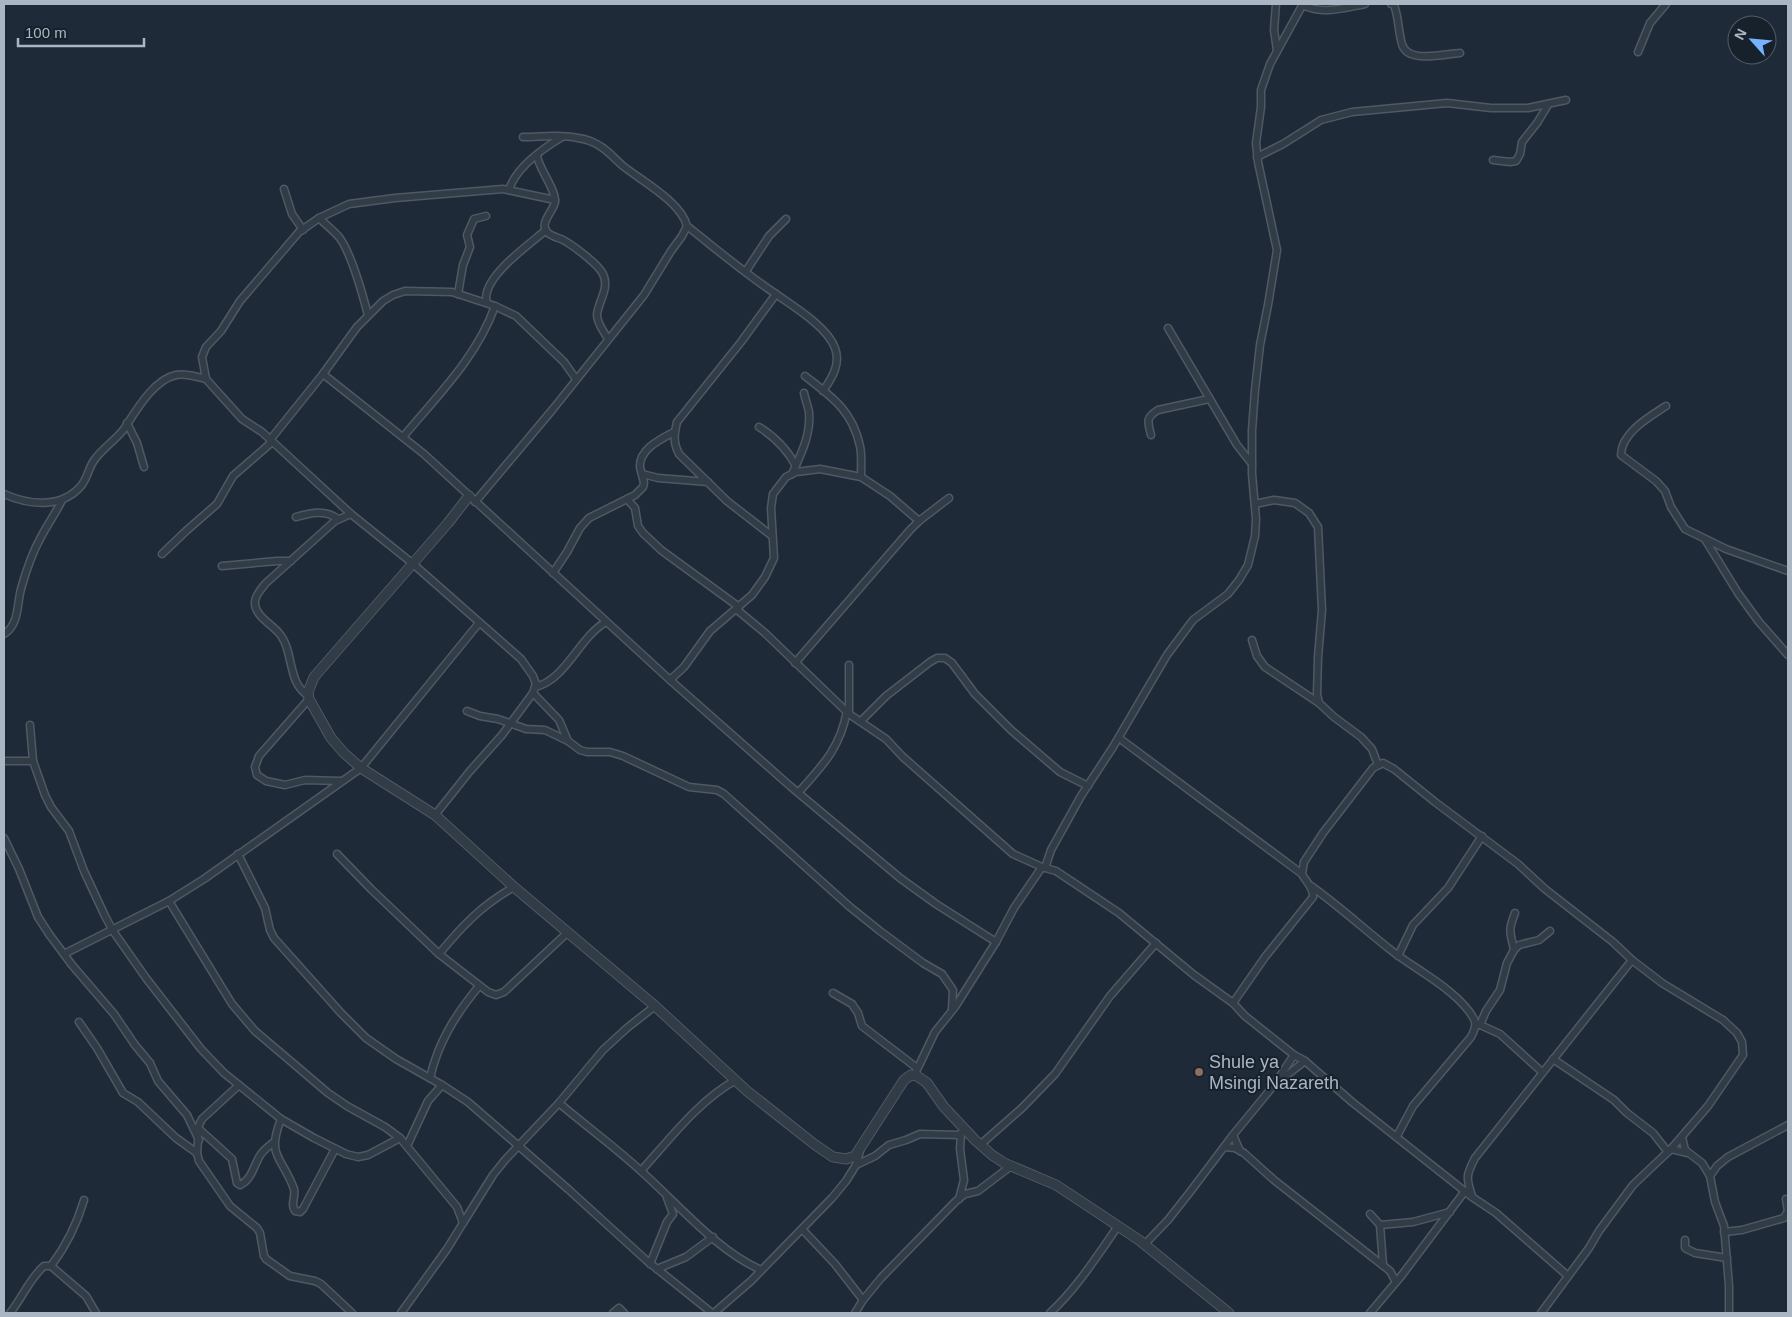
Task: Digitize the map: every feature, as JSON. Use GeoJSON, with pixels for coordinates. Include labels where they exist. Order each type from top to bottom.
{"type":"FeatureCollection","features":[{"type":"Feature","properties":{"kind":"street"},"geometry":{"type":"LineString","coordinates":[[1276,4],[1274,30],[1278,50]]}},
{"type":"Feature","properties":{"kind":"street"},"geometry":{"type":"LineString","coordinates":[[351,514],[338,519],[266,583],[255,603],[256,610],[283,638],[298,687],[309,698],[331,738],[361,768],[434,815],[514,887],[655,1006],[736,1080],[814,1144],[833,1157],[846,1159],[855,1156],[904,1080],[916,1072],[936,1032],[996,942],[1014,908],[1043,868],[1051,850],[1088,786],[1119,738],[1167,655],[1190,624],[1201,613],[1228,594],[1248,565],[1255,536],[1252,430],[1260,345],[1277,250],[1257,157],[1256,143],[1261,107],[1261,90],[1270,64],[1303,5],[1319,11],[1336,11],[1365,4]]}},
{"type":"Feature","properties":{"kind":"street"},"geometry":{"type":"LineString","coordinates":[[1392,4],[1398,15],[1402,47],[1410,55],[1460,53]]}},
{"type":"Feature","properties":{"kind":"street"},"geometry":{"type":"LineString","coordinates":[[1638,52],[1650,22],[1666,4]]}},
{"type":"Feature","properties":{"kind":"street"},"geometry":{"type":"LineString","coordinates":[[1257,157],[1283,144],[1321,120],[1352,112],[1447,103],[1510,108],[1548,105],[1566,100]]}},
{"type":"Feature","properties":{"kind":"street"},"geometry":{"type":"LineString","coordinates":[[1492,160],[1516,161],[1520,154],[1522,142],[1548,105]]}},
{"type":"Feature","properties":{"kind":"street"},"geometry":{"type":"LineString","coordinates":[[343,781],[305,780],[285,784],[266,781],[257,774],[255,767],[259,756],[309,698],[310,685],[314,677],[412,563],[553,409],[644,294],[685,232],[687,226],[680,212],[654,187],[624,166],[602,147],[578,138],[563,136],[523,138]]}},
{"type":"Feature","properties":{"kind":"street"},"geometry":{"type":"LineString","coordinates":[[509,190],[516,174],[563,136]]}},
{"type":"Feature","properties":{"kind":"street"},"geometry":{"type":"LineString","coordinates":[[536,156],[538,164],[548,178],[555,200],[553,209],[545,223],[547,232],[570,245],[603,274],[606,290],[597,314],[598,321],[608,339]]}},
{"type":"Feature","properties":{"kind":"street"},"geometry":{"type":"LineString","coordinates":[[284,189],[292,214],[302,230]]}},
{"type":"Feature","properties":{"kind":"street"},"geometry":{"type":"LineString","coordinates":[[434,815],[510,724],[534,690],[536,684],[533,676],[521,659],[412,563],[351,514],[271,441],[242,419],[206,380],[202,357],[206,347],[221,331],[240,301],[302,230],[319,218],[349,204],[395,198],[509,190],[555,200]]}},
{"type":"Feature","properties":{"kind":"street"},"geometry":{"type":"LineString","coordinates":[[458,294],[463,265],[469,251],[467,235],[469,228],[474,219],[486,216]]}},
{"type":"Feature","properties":{"kind":"street"},"geometry":{"type":"LineString","coordinates":[[319,218],[339,237],[345,248],[368,315]]}},
{"type":"Feature","properties":{"kind":"street"},"geometry":{"type":"LineString","coordinates":[[746,271],[769,236],[786,219]]}},
{"type":"Feature","properties":{"kind":"street"},"geometry":{"type":"LineString","coordinates":[[687,226],[810,318],[828,336],[835,347],[837,358],[836,367],[824,391]]}},
{"type":"Feature","properties":{"kind":"street"},"geometry":{"type":"LineString","coordinates":[[487,303],[486,294],[498,272],[507,262],[546,230]]}},
{"type":"Feature","properties":{"kind":"street"},"geometry":{"type":"LineString","coordinates":[[162,554],[218,504],[232,476],[271,441],[323,374],[342,346],[368,315],[388,298],[405,291],[452,292],[495,306],[516,316],[536,334],[564,362],[576,379]]}},
{"type":"Feature","properties":{"kind":"street"},"geometry":{"type":"LineString","coordinates":[[772,536],[727,501],[679,454],[675,445],[674,432],[677,422],[776,294]]}},
{"type":"Feature","properties":{"kind":"street"},"geometry":{"type":"LineString","coordinates":[[404,437],[471,354],[485,330],[495,306]]}},
{"type":"Feature","properties":{"kind":"street"},"geometry":{"type":"LineString","coordinates":[[1168,328],[1242,453],[1252,464]]}},
{"type":"Feature","properties":{"kind":"street"},"geometry":{"type":"LineString","coordinates":[[4,494],[17,500],[35,502],[62,500],[81,486],[97,457],[127,424],[145,399],[161,383],[177,374],[206,380]]}},
{"type":"Feature","properties":{"kind":"street"},"geometry":{"type":"LineString","coordinates":[[323,374],[404,437],[670,680],[900,878],[936,904],[996,942]]}},
{"type":"Feature","properties":{"kind":"street"},"geometry":{"type":"LineString","coordinates":[[805,376],[844,410],[854,427],[860,447],[861,477]]}},
{"type":"Feature","properties":{"kind":"street"},"geometry":{"type":"LineString","coordinates":[[792,474],[805,446],[808,431],[809,412],[804,393]]}},
{"type":"Feature","properties":{"kind":"street"},"geometry":{"type":"LineString","coordinates":[[1151,435],[1148,423],[1151,414],[1158,410],[1209,398]]}},
{"type":"Feature","properties":{"kind":"street"},"geometry":{"type":"LineString","coordinates":[[1666,406],[1639,425],[1629,435],[1620,455],[1656,481],[1665,491],[1671,507],[1685,529],[1754,560],[1788,571]]}},
{"type":"Feature","properties":{"kind":"street"},"geometry":{"type":"LineString","coordinates":[[127,424],[137,443],[144,467]]}},
{"type":"Feature","properties":{"kind":"street"},"geometry":{"type":"LineString","coordinates":[[759,427],[773,436],[796,466]]}},
{"type":"Feature","properties":{"kind":"street"},"geometry":{"type":"LineString","coordinates":[[553,573],[580,528],[589,518],[635,495],[643,487],[640,466],[648,449],[657,440],[674,432]]}},
{"type":"Feature","properties":{"kind":"street"},"geometry":{"type":"LineString","coordinates":[[670,680],[684,667],[710,630],[738,608],[758,587],[774,558],[771,508],[773,494],[780,484],[792,474],[805,470],[820,469],[861,477],[890,496],[919,521]]}},
{"type":"Feature","properties":{"kind":"street"},"geometry":{"type":"LineString","coordinates":[[642,474],[658,478],[708,482]]}},
{"type":"Feature","properties":{"kind":"street"},"geometry":{"type":"LineString","coordinates":[[795,663],[919,521],[949,498]]}},
{"type":"Feature","properties":{"kind":"street"},"geometry":{"type":"LineString","coordinates":[[628,499],[635,508],[638,526],[661,550],[738,608],[848,713],[886,739],[903,757],[1013,854],[1043,868],[1056,871],[1119,913],[1194,975],[1233,1003],[1245,1016],[1294,1055],[1305,1061],[1352,1102],[1472,1197],[1496,1213],[1568,1276]]}},
{"type":"Feature","properties":{"kind":"street"},"geometry":{"type":"LineString","coordinates":[[4,634],[10,631],[16,618],[26,574],[41,537],[62,500]]}},
{"type":"Feature","properties":{"kind":"street"},"geometry":{"type":"LineString","coordinates":[[1255,504],[1274,500],[1295,502],[1309,513],[1318,528],[1322,610],[1318,658],[1318,703]]}},
{"type":"Feature","properties":{"kind":"street"},"geometry":{"type":"LineString","coordinates":[[296,517],[322,513],[329,514],[338,519]]}},
{"type":"Feature","properties":{"kind":"street"},"geometry":{"type":"LineString","coordinates":[[1706,540],[1738,593],[1759,622],[1788,655]]}},
{"type":"Feature","properties":{"kind":"street"},"geometry":{"type":"LineString","coordinates":[[222,566],[277,560],[291,561]]}},
{"type":"Feature","properties":{"kind":"street"},"geometry":{"type":"LineString","coordinates":[[534,690],[556,674],[592,631],[606,622]]}},
{"type":"Feature","properties":{"kind":"street"},"geometry":{"type":"LineString","coordinates":[[64,954],[170,901],[361,768],[479,623]]}},
{"type":"Feature","properties":{"kind":"street"},"geometry":{"type":"LineString","coordinates":[[1252,640],[1257,656],[1265,667],[1318,703],[1362,737],[1372,749],[1378,765]]}},
{"type":"Feature","properties":{"kind":"street"},"geometry":{"type":"LineString","coordinates":[[860,721],[886,696],[930,662],[937,658],[945,658],[952,663],[975,694],[1011,730],[1060,772],[1088,786]]}},
{"type":"Feature","properties":{"kind":"street"},"geometry":{"type":"LineString","coordinates":[[799,792],[834,751],[844,727],[848,713],[849,665]]}},
{"type":"Feature","properties":{"kind":"street"},"geometry":{"type":"LineString","coordinates":[[534,690],[559,720],[568,741]]}},
{"type":"Feature","properties":{"kind":"street"},"geometry":{"type":"LineString","coordinates":[[467,711],[526,729],[545,730],[568,741],[580,750],[587,752],[610,752],[689,787],[717,790],[724,794],[850,907],[923,963],[942,974],[952,990],[952,1010]]}},
{"type":"Feature","properties":{"kind":"street"},"geometry":{"type":"LineString","coordinates":[[30,725],[33,761],[45,795],[51,807],[69,831],[84,871],[113,931],[201,1049],[239,1085],[282,1119],[335,1149],[358,1158],[368,1155],[400,1138]]}},
{"type":"Feature","properties":{"kind":"street"},"geometry":{"type":"LineString","coordinates":[[1119,738],[1302,874],[1313,892],[1310,902],[1270,951],[1233,1003]]}},
{"type":"Feature","properties":{"kind":"street"},"geometry":{"type":"LineString","coordinates":[[4,761],[33,761]]}},
{"type":"Feature","properties":{"kind":"street"},"geometry":{"type":"LineString","coordinates":[[1302,874],[1304,862],[1323,833],[1360,784],[1374,768],[1383,764],[1394,769],[1518,864],[1545,890],[1613,942],[1632,960],[1662,983],[1723,1020],[1737,1033],[1742,1042],[1743,1056],[1708,1106],[1669,1151],[1633,1185],[1598,1231],[1589,1248],[1542,1313]]}},
{"type":"Feature","properties":{"kind":"street"},"geometry":{"type":"LineString","coordinates":[[1398,956],[1413,925],[1448,888],[1482,836]]}},
{"type":"Feature","properties":{"kind":"street"},"geometry":{"type":"LineString","coordinates":[[4,838],[19,869],[38,917],[64,954],[114,1014],[150,1063],[158,1081],[187,1115],[199,1140]]}},
{"type":"Feature","properties":{"kind":"street"},"geometry":{"type":"LineString","coordinates":[[238,854],[265,908],[270,930],[282,948],[341,1014],[366,1038],[396,1060],[430,1078],[468,1102],[650,1264],[713,1313],[761,1270],[846,1182],[856,1165],[860,1150]]}},
{"type":"Feature","properties":{"kind":"street"},"geometry":{"type":"LineString","coordinates":[[337,854],[370,889],[439,954],[479,986],[496,995],[504,992],[568,932]]}},
{"type":"Feature","properties":{"kind":"street"},"geometry":{"type":"LineString","coordinates":[[1310,886],[1398,956],[1444,988],[1462,1004],[1478,1024],[1500,1034],[1542,1072]]}},
{"type":"Feature","properties":{"kind":"street"},"geometry":{"type":"LineString","coordinates":[[439,954],[478,911],[493,899],[514,887]]}},
{"type":"Feature","properties":{"kind":"street"},"geometry":{"type":"LineString","coordinates":[[170,901],[232,1004],[249,1025],[328,1093],[400,1138],[457,1207],[463,1222]]}},
{"type":"Feature","properties":{"kind":"street"},"geometry":{"type":"LineString","coordinates":[[1514,949],[1510,939],[1509,927],[1515,914]]}},
{"type":"Feature","properties":{"kind":"street"},"geometry":{"type":"LineString","coordinates":[[1397,1136],[1413,1106],[1472,1037],[1503,983],[1507,963],[1514,949],[1519,945],[1539,940],[1550,931]]}},
{"type":"Feature","properties":{"kind":"street"},"geometry":{"type":"LineString","coordinates":[[980,1145],[1022,1108],[1055,1074],[1110,996],[1156,943]]}},
{"type":"Feature","properties":{"kind":"street"},"geometry":{"type":"LineString","coordinates":[[1472,1197],[1467,1172],[1475,1158],[1632,960]]}},
{"type":"Feature","properties":{"kind":"street"},"geometry":{"type":"LineString","coordinates":[[430,1078],[440,1044],[464,1005],[479,986]]}},
{"type":"Feature","properties":{"kind":"street"},"geometry":{"type":"LineString","coordinates":[[833,993],[852,1004],[858,1013],[862,1026],[916,1072],[917,1076],[927,1083],[962,1131],[992,1156],[1056,1185],[1118,1226],[1229,1313]]}},
{"type":"Feature","properties":{"kind":"street"},"geometry":{"type":"LineString","coordinates":[[401,1313],[442,1256],[493,1174],[559,1103],[603,1050],[655,1006]]}},
{"type":"Feature","properties":{"kind":"street"},"geometry":{"type":"LineString","coordinates":[[79,1022],[124,1093],[138,1102],[183,1145],[197,1153]]}},
{"type":"Feature","properties":{"kind":"street"},"geometry":{"type":"LineString","coordinates":[[1144,1245],[1168,1220],[1274,1085],[1294,1055]]}},
{"type":"Feature","properties":{"kind":"street"},"geometry":{"type":"LineString","coordinates":[[1552,1059],[1614,1100],[1627,1113],[1653,1133],[1669,1151],[1688,1153]]}},
{"type":"Feature","properties":{"kind":"street"},"geometry":{"type":"LineString","coordinates":[[1274,1085],[1305,1061]]}},
{"type":"Feature","properties":{"kind":"street"},"geometry":{"type":"LineString","coordinates":[[642,1171],[706,1101],[736,1080]]}},
{"type":"Feature","properties":{"kind":"street"},"geometry":{"type":"LineString","coordinates":[[239,1085],[198,1123],[199,1140],[197,1153],[203,1167],[230,1206],[257,1228],[266,1259],[290,1276],[315,1280],[322,1284],[352,1313]]}},
{"type":"Feature","properties":{"kind":"street"},"geometry":{"type":"LineString","coordinates":[[408,1146],[428,1101],[442,1085]]}},
{"type":"Feature","properties":{"kind":"street"},"geometry":{"type":"LineString","coordinates":[[559,1103],[642,1171],[713,1237],[741,1259],[761,1270]]}},
{"type":"Feature","properties":{"kind":"street"},"geometry":{"type":"LineString","coordinates":[[282,1119],[274,1142],[275,1151],[295,1191],[293,1209],[295,1211],[300,1212],[303,1208],[335,1149]]}},
{"type":"Feature","properties":{"kind":"street"},"geometry":{"type":"LineString","coordinates":[[1710,1176],[1717,1166],[1728,1157],[1788,1125]]}},
{"type":"Feature","properties":{"kind":"street"},"geometry":{"type":"LineString","coordinates":[[199,1129],[232,1158],[237,1183],[240,1185],[244,1185],[262,1153],[274,1142]]}},
{"type":"Feature","properties":{"kind":"street"},"geometry":{"type":"LineString","coordinates":[[856,1165],[870,1159],[889,1145],[920,1134],[962,1131]]}},
{"type":"Feature","properties":{"kind":"street"},"geometry":{"type":"LineString","coordinates":[[959,1199],[964,1180],[961,1162],[962,1131]]}},
{"type":"Feature","properties":{"kind":"street"},"geometry":{"type":"LineString","coordinates":[[1233,1135],[1240,1151]]}},
{"type":"Feature","properties":{"kind":"street"},"geometry":{"type":"LineString","coordinates":[[1682,1137],[1685,1150],[1702,1163],[1710,1176],[1714,1202],[1724,1232],[1729,1313]]}},
{"type":"Feature","properties":{"kind":"street"},"geometry":{"type":"LineString","coordinates":[[1224,1147],[1230,1146],[1240,1151],[1383,1265],[1390,1271],[1396,1282]]}},
{"type":"Feature","properties":{"kind":"street"},"geometry":{"type":"LineString","coordinates":[[855,1313],[881,1278],[959,1199],[965,1194],[978,1191],[1011,1166]]}},
{"type":"Feature","properties":{"kind":"street"},"geometry":{"type":"LineString","coordinates":[[1370,1313],[1465,1191]]}},
{"type":"Feature","properties":{"kind":"street"},"geometry":{"type":"LineString","coordinates":[[650,1264],[667,1222],[673,1214],[665,1194]]}},
{"type":"Feature","properties":{"kind":"street"},"geometry":{"type":"LineString","coordinates":[[1724,1232],[1742,1230],[1784,1218],[1788,1212],[1786,1199]]}},
{"type":"Feature","properties":{"kind":"street"},"geometry":{"type":"LineString","coordinates":[[51,1266],[78,1221],[84,1200]]}},
{"type":"Feature","properties":{"kind":"street"},"geometry":{"type":"LineString","coordinates":[[1380,1225],[1413,1222],[1450,1212]]}},
{"type":"Feature","properties":{"kind":"street"},"geometry":{"type":"LineString","coordinates":[[1370,1214],[1380,1225],[1383,1265]]}},
{"type":"Feature","properties":{"kind":"street"},"geometry":{"type":"LineString","coordinates":[[1052,1312],[1080,1280],[1118,1226]]}},
{"type":"Feature","properties":{"kind":"street"},"geometry":{"type":"LineString","coordinates":[[802,1228],[863,1300]]}},
{"type":"Feature","properties":{"kind":"street"},"geometry":{"type":"LineString","coordinates":[[657,1268],[686,1257],[713,1237]]}},
{"type":"Feature","properties":{"kind":"street"},"geometry":{"type":"LineString","coordinates":[[1685,1240],[1685,1248],[1695,1253],[1727,1258]]}},
{"type":"Feature","properties":{"kind":"street"},"geometry":{"type":"LineString","coordinates":[[10,1313],[20,1301],[39,1270],[44,1266],[51,1266],[86,1296],[96,1313]]}},
{"type":"Feature","properties":{"kind":"street"},"geometry":{"type":"LineString","coordinates":[[613,1313],[619,1308],[624,1313]]}},
{"type":"Feature","properties":{"kind":"place","name":"Shule ya Msingi Nazareth"},"geometry":{"type":"Point","coordinates":[1199,1072]}}]}
